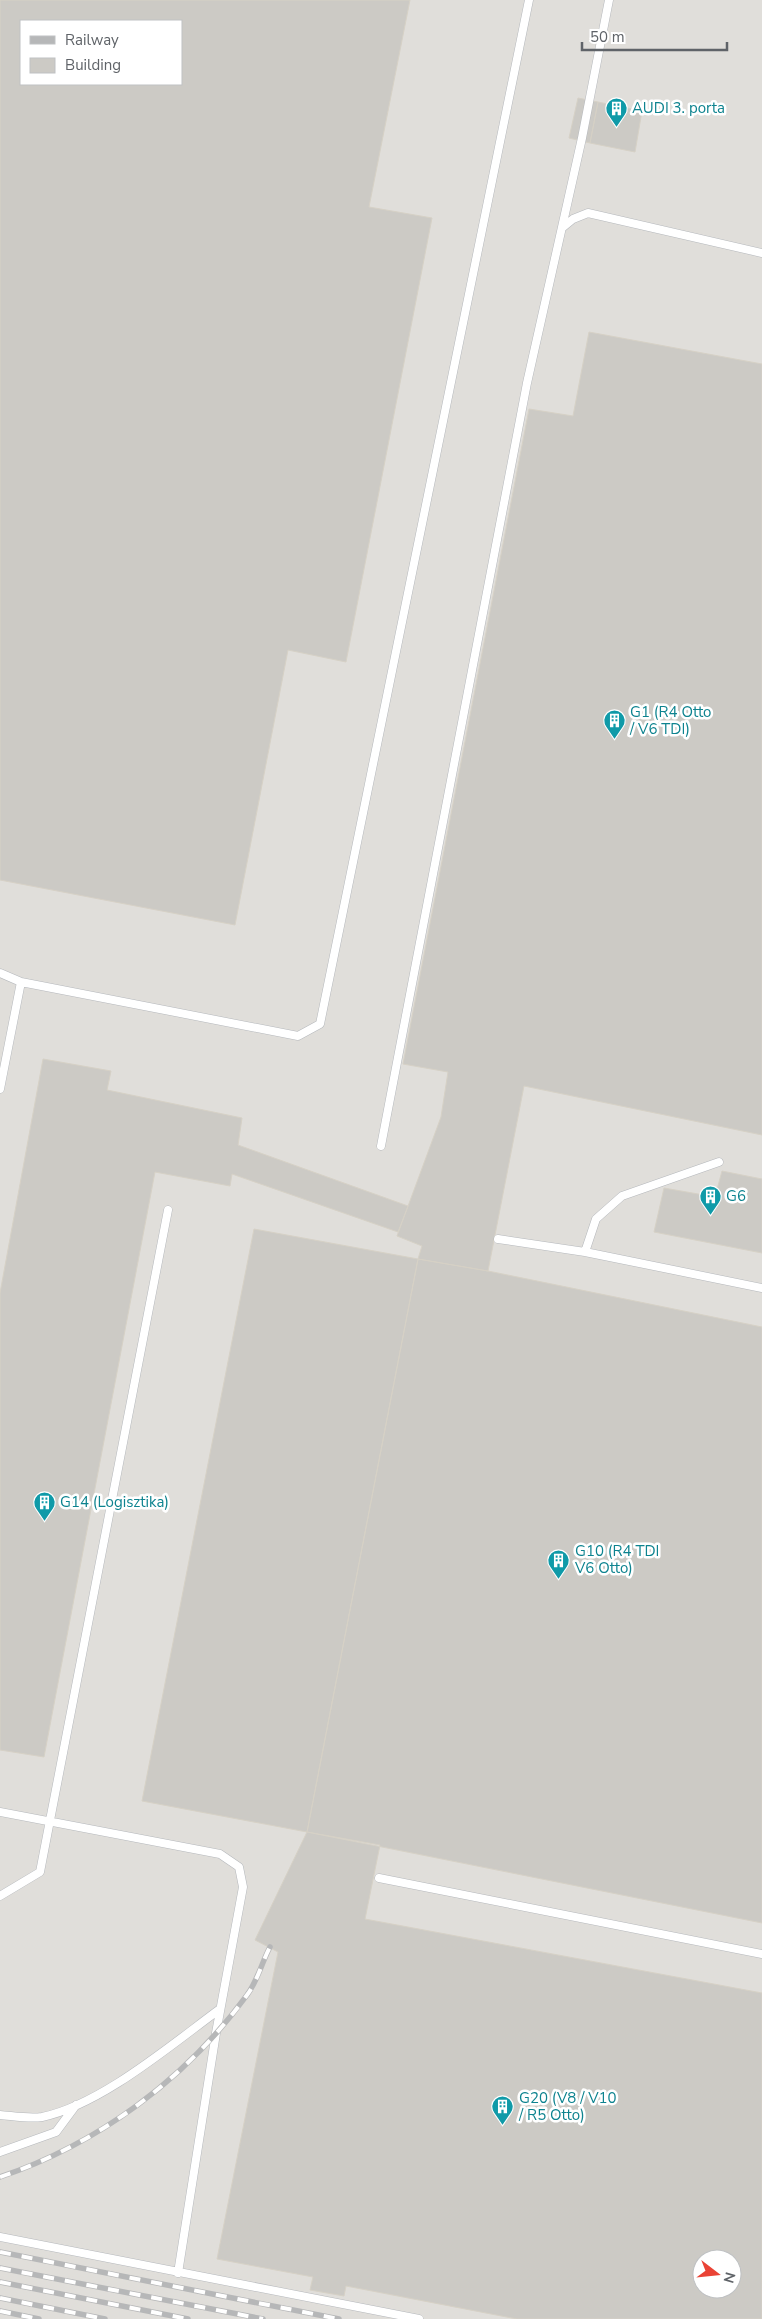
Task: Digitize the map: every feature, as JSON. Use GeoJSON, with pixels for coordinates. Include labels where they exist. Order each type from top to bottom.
{"type":"FeatureCollection","features":[{"type":"Feature","properties":{"kind":"lane"},"geometry":{"type":"LineString","coordinates":[[0,973],[21,982],[298,1036],[320,1024],[528,0]]}},
{"type":"Feature","properties":{"kind":"lane"},"geometry":{"type":"LineString","coordinates":[[381,1146],[527,383],[582,138],[609,0]]}},
{"type":"Feature","properties":{"kind":"lane"},"geometry":{"type":"LineString","coordinates":[[562,228],[573,218],[588,213],[762,253]]}},
{"type":"Feature","properties":{"kind":"lane"},"geometry":{"type":"LineString","coordinates":[[0,1088],[21,982]]}},
{"type":"Feature","properties":{"kind":"lane"},"geometry":{"type":"LineString","coordinates":[[585,1252],[596,1219],[622,1196],[718,1162]]}},
{"type":"Feature","properties":{"kind":"lane"},"geometry":{"type":"LineString","coordinates":[[0,1896],[40,1872],[168,1210]]}},
{"type":"Feature","properties":{"kind":"lane"},"geometry":{"type":"LineString","coordinates":[[498,1239],[585,1252],[762,1288]]}},
{"type":"Feature","properties":{"kind":"lane"},"geometry":{"type":"LineString","coordinates":[[0,1812],[220,1854],[239,1867],[243,1887],[220,2009],[178,2273]]}},
{"type":"Feature","properties":{"kind":"lane"},"geometry":{"type":"LineString","coordinates":[[379,1878],[762,1954]]}},
{"type":"Feature","properties":{"kind":"lane"},"geometry":{"type":"LineString","coordinates":[[0,2116],[41,2117],[77,2105],[133,2074],[220,2009]]}},
{"type":"Feature","properties":{"kind":"lane"},"geometry":{"type":"LineString","coordinates":[[0,2152],[56,2132],[77,2105]]}},
{"type":"Feature","properties":{"kind":"lane"},"geometry":{"type":"LineString","coordinates":[[0,2236],[178,2273],[419,2319]]}},
{"type":"Feature","properties":{"kind":"shaded area"},"geometry":{"type":"Polygon","coordinates":[[[0,0],[762,0],[762,2319],[0,2319],[0,0]]]}},
{"type":"Feature","properties":{"kind":"building"},"geometry":{"type":"Polygon","coordinates":[[[0,0],[410,0],[369,207],[432,218],[346,662],[288,650],[235,925],[0,880],[0,0]]]}},
{"type":"Feature","properties":{"kind":"building"},"geometry":{"type":"Polygon","coordinates":[[[578,98],[598,102],[590,143],[569,138],[578,98]]]}},
{"type":"Feature","properties":{"kind":"building","name":"AUDI 3. porta"},"geometry":{"type":"Polygon","coordinates":[[[598,102],[642,111],[635,152],[590,143],[598,102]]]}},
{"type":"Feature","properties":{"kind":"building","name":"G1 (R4 Otto / V6 TDI)"},"geometry":{"type":"Polygon","coordinates":[[[589,332],[762,364],[762,1135],[524,1086],[488,1271],[418,1259],[422,1246],[397,1236],[441,1117],[448,1072],[403,1064],[529,409],[573,416],[589,332]]]}},
{"type":"Feature","properties":{"kind":"building","name":"G14 (Logisztika)"},"geometry":{"type":"Polygon","coordinates":[[[43,1059],[111,1071],[107,1090],[242,1118],[238,1145],[408,1206],[398,1232],[232,1174],[230,1186],[155,1172],[44,1757],[0,1750],[0,1293],[43,1059]]]}},
{"type":"Feature","properties":{"kind":"building","name":"G6"},"geometry":{"type":"Polygon","coordinates":[[[722,1171],[762,1179],[762,1253],[654,1232],[664,1188],[715,1197],[722,1171]]]}},
{"type":"Feature","properties":{"kind":"building"},"geometry":{"type":"Polygon","coordinates":[[[254,1229],[418,1259],[307,1832],[142,1801],[254,1229]]]}},
{"type":"Feature","properties":{"kind":"building","name":"G10 (R4 TDI V6 Otto)"},"geometry":{"type":"Polygon","coordinates":[[[418,1259],[488,1271],[762,1327],[762,1923],[307,1832],[418,1259]]]}},
{"type":"Feature","properties":{"kind":"building","name":"G20 (V8 / V10 / R5 Otto)"},"geometry":{"type":"Polygon","coordinates":[[[307,1832],[380,1845],[365,1919],[762,1993],[762,2319],[517,2319],[346,2286],[344,2296],[310,2290],[313,2277],[217,2259],[278,1952],[255,1940],[307,1832]]]}},
{"type":"Feature","properties":{"kind":"railway"},"geometry":{"type":"LineString","coordinates":[[0,2177],[36,2163],[105,2127],[168,2081],[223,2026],[247,1995],[254,1984],[270,1947]]}},
{"type":"Feature","properties":{"kind":"railway"},"geometry":{"type":"LineString","coordinates":[[0,2252],[339,2319]]}},
{"type":"Feature","properties":{"kind":"railway"},"geometry":{"type":"LineString","coordinates":[[0,2268],[263,2319]]}},
{"type":"Feature","properties":{"kind":"railway"},"geometry":{"type":"LineString","coordinates":[[0,2282],[188,2319]]}},
{"type":"Feature","properties":{"kind":"railway"},"geometry":{"type":"LineString","coordinates":[[0,2298],[105,2319]]}},
{"type":"Feature","properties":{"kind":"railway"},"geometry":{"type":"LineString","coordinates":[[0,2311],[39,2319]]}},
{"type":"Feature","properties":{"kind":"place","name":"AUDI 3. porta"},"geometry":{"type":"Point","coordinates":[616,127]}},
{"type":"Feature","properties":{"kind":"place","name":"G1 (R4 Otto / V6 TDI)"},"geometry":{"type":"Point","coordinates":[614,740]}},
{"type":"Feature","properties":{"kind":"place","name":"G6"},"geometry":{"type":"Point","coordinates":[710,1215]}},
{"type":"Feature","properties":{"kind":"place","name":"G14 (Logisztika)"},"geometry":{"type":"Point","coordinates":[44,1521]}},
{"type":"Feature","properties":{"kind":"place","name":"G10 (R4 TDI V6 Otto)"},"geometry":{"type":"Point","coordinates":[559,1579]}},
{"type":"Feature","properties":{"kind":"place","name":"G20 (V8 / V10 / R5 Otto)"},"geometry":{"type":"Point","coordinates":[503,2126]}}]}
